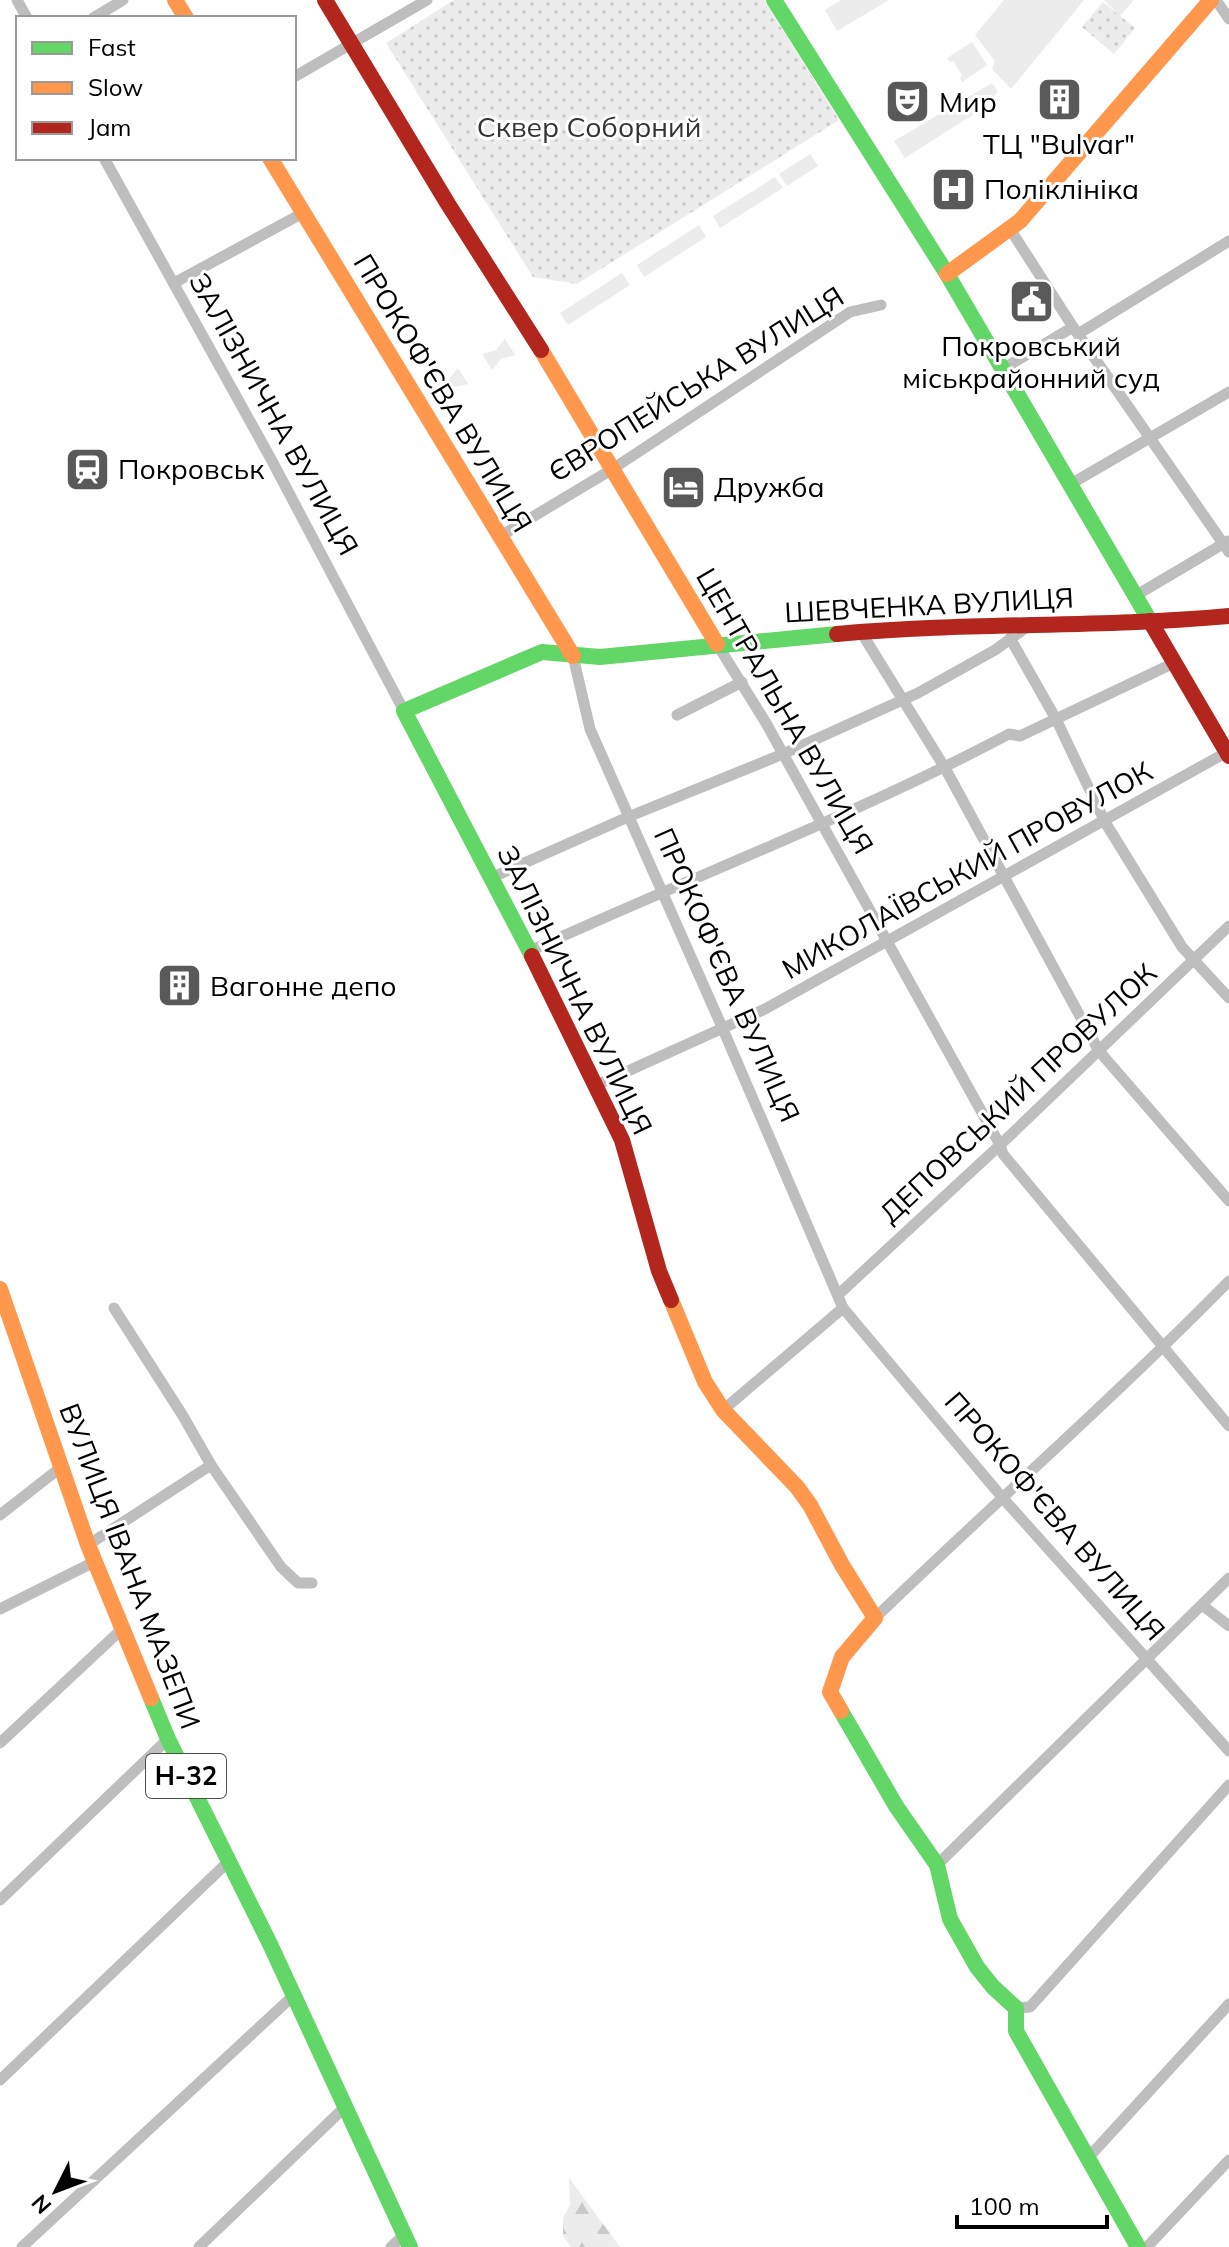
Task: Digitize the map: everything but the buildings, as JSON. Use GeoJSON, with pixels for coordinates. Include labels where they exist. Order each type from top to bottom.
{"type":"FeatureCollection","features":[{"type":"Feature","properties":{"kind":"street"},"geometry":{"type":"LineString","coordinates":[[96,16],[123,0]]}},
{"type":"Feature","properties":{"kind":"street","name":"ЦЕНТРАЛЬНА ВУЛИЦЯ"},"geometry":{"type":"LineString","coordinates":[[325,0],[742,682],[888,939],[1003,1154],[1229,1426]]}},
{"type":"Feature","properties":{"kind":"street"},"geometry":{"type":"LineString","coordinates":[[296,76],[427,0]]}},
{"type":"Feature","properties":{"kind":"street"},"geometry":{"type":"LineString","coordinates":[[774,0],[947,274],[1228,754]]}},
{"type":"Feature","properties":{"kind":"street"},"geometry":{"type":"LineString","coordinates":[[947,274],[1010,229],[1039,201],[1214,0],[1229,19]]}},
{"type":"Feature","properties":{"kind":"street","name":"ЗАЛІЗНИЧНА ВУЛИЦЯ"},"geometry":{"type":"LineString","coordinates":[[105,160],[493,877],[597,1085],[622,1140],[659,1271],[705,1382],[723,1410],[797,1487],[810,1505],[875,1618]]}},
{"type":"Feature","properties":{"kind":"street","name":"ПРОКОФ'ЄВА ВУЛИЦЯ"},"geometry":{"type":"LineString","coordinates":[[271,160],[573,656],[590,729],[843,1308],[1001,1496],[1229,1751]]}},
{"type":"Feature","properties":{"kind":"street"},"geometry":{"type":"LineString","coordinates":[[174,283],[303,213]]}},
{"type":"Feature","properties":{"kind":"street"},"geometry":{"type":"LineString","coordinates":[[1010,229],[1076,331],[1227,545],[1135,596]]}},
{"type":"Feature","properties":{"kind":"street"},"geometry":{"type":"LineString","coordinates":[[1003,369],[1076,331],[1229,241]]}},
{"type":"Feature","properties":{"kind":"street","name":"ЄВРОПЕЙСЬКА ВУЛИЦЯ"},"geometry":{"type":"LineString","coordinates":[[499,537],[611,470],[850,312],[881,305]]}},
{"type":"Feature","properties":{"kind":"street"},"geometry":{"type":"LineString","coordinates":[[1069,485],[1229,392]]}},
{"type":"Feature","properties":{"kind":"street","name":"ШЕВЧЕНКА ВУЛИЦЯ"},"geometry":{"type":"LineString","coordinates":[[404,711],[542,652],[600,657],[861,632],[1032,624],[1151,623],[1229,616]]}},
{"type":"Feature","properties":{"kind":"street"},"geometry":{"type":"LineString","coordinates":[[493,877],[902,700],[995,650],[1032,624]]}},
{"type":"Feature","properties":{"kind":"street"},"geometry":{"type":"LineString","coordinates":[[861,632],[945,768],[1099,1051],[1229,1201]]}},
{"type":"Feature","properties":{"kind":"street"},"geometry":{"type":"LineString","coordinates":[[1010,638],[1056,719],[1105,822],[1193,961],[1229,998]]}},
{"type":"Feature","properties":{"kind":"street"},"geometry":{"type":"LineString","coordinates":[[530,951],[661,891],[823,824],[945,768],[1009,734],[1020,736],[1176,662]]}},
{"type":"Feature","properties":{"kind":"street"},"geometry":{"type":"LineString","coordinates":[[677,715],[742,682]]}},
{"type":"Feature","properties":{"kind":"street","name":"МИКОЛАЇВСЬКИЙ ПРОВУЛОК"},"geometry":{"type":"LineString","coordinates":[[597,1085],[765,1009],[1228,754]]}},
{"type":"Feature","properties":{"kind":"street","name":"ДЕПОВСЬКИЙ ПРОВУЛОК"},"geometry":{"type":"LineString","coordinates":[[839,1294],[1229,926]]}},
{"type":"Feature","properties":{"kind":"street"},"geometry":{"type":"LineString","coordinates":[[1229,1281],[1163,1348],[1001,1496],[875,1618],[842,1657],[830,1692],[896,1806],[937,1865],[950,1919],[977,1967],[1016,2008],[1030,2007],[1229,1785]]}},
{"type":"Feature","properties":{"kind":"street","name":"ВУЛИЦЯ ІВАНА МАЗЕПИ"},"geometry":{"type":"LineString","coordinates":[[0,1291],[94,1562],[168,1739],[294,1995],[407,2241]]}},
{"type":"Feature","properties":{"kind":"street"},"geometry":{"type":"LineString","coordinates":[[114,1308],[211,1465],[281,1567],[298,1583],[312,1583]]}},
{"type":"Feature","properties":{"kind":"street"},"geometry":{"type":"LineString","coordinates":[[723,1410],[843,1308]]}},
{"type":"Feature","properties":{"kind":"street"},"geometry":{"type":"LineString","coordinates":[[88,1545],[211,1465]]}},
{"type":"Feature","properties":{"kind":"street"},"geometry":{"type":"LineString","coordinates":[[0,1515],[60,1468]]}},
{"type":"Feature","properties":{"kind":"street"},"geometry":{"type":"LineString","coordinates":[[0,1609],[94,1562]]}},
{"type":"Feature","properties":{"kind":"street"},"geometry":{"type":"LineString","coordinates":[[937,1865],[1229,1578]]}},
{"type":"Feature","properties":{"kind":"street"},"geometry":{"type":"LineString","coordinates":[[1202,1605],[1229,1626]]}},
{"type":"Feature","properties":{"kind":"street"},"geometry":{"type":"LineString","coordinates":[[0,1743],[122,1629]]}},
{"type":"Feature","properties":{"kind":"street"},"geometry":{"type":"LineString","coordinates":[[0,1900],[168,1739]]}},
{"type":"Feature","properties":{"kind":"street"},"geometry":{"type":"LineString","coordinates":[[0,2080],[228,1862]]}},
{"type":"Feature","properties":{"kind":"street"},"geometry":{"type":"LineString","coordinates":[[22,2247],[294,1995]]}},
{"type":"Feature","properties":{"kind":"street"},"geometry":{"type":"LineString","coordinates":[[1088,2158],[1229,2004]]}},
{"type":"Feature","properties":{"kind":"street"},"geometry":{"type":"LineString","coordinates":[[1016,2008],[1016,2031],[1138,2247]]}},
{"type":"Feature","properties":{"kind":"street"},"geometry":{"type":"LineString","coordinates":[[199,2247],[345,2107]]}},
{"type":"Feature","properties":{"kind":"street"},"geometry":{"type":"LineString","coordinates":[[1147,2247],[1229,2160]]}},
{"type":"Feature","properties":{"kind":"street"},"geometry":{"type":"LineString","coordinates":[[391,2247],[407,2241]]}},
{"type":"Feature","properties":{"kind":"green space","name":"Сквер Соборний"},"geometry":{"type":"Polygon","coordinates":[[[454,0],[764,0],[839,120],[577,284],[533,277],[386,43],[454,0]]]}},
{"type":"Feature","properties":{"kind":"green space"},"geometry":{"type":"Polygon","coordinates":[[[841,0],[889,0],[837,31],[825,10],[841,0]]]}},
{"type":"Feature","properties":{"kind":"green space"},"geometry":{"type":"Polygon","coordinates":[[[1004,0],[1084,0],[1011,89],[992,69],[995,61],[975,35],[1004,0]]]}},
{"type":"Feature","properties":{"kind":"green space"},"geometry":{"type":"Polygon","coordinates":[[[1104,0],[1134,0],[1120,16],[1104,0]]]}},
{"type":"Feature","properties":{"kind":"green space"},"geometry":{"type":"Polygon","coordinates":[[[1103,2],[1135,28],[1114,54],[1082,27],[1103,2]]]}},
{"type":"Feature","properties":{"kind":"green space"},"geometry":{"type":"Polygon","coordinates":[[[972,42],[987,65],[962,82],[962,75],[953,61],[947,58],[972,42]]]}},
{"type":"Feature","properties":{"kind":"green space"},"geometry":{"type":"Polygon","coordinates":[[[992,83],[998,92],[974,114],[905,158],[894,141],[992,83]]]}},
{"type":"Feature","properties":{"kind":"green space"},"geometry":{"type":"Polygon","coordinates":[[[810,154],[818,166],[787,186],[779,174],[810,154]]]}},
{"type":"Feature","properties":{"kind":"green space"},"geometry":{"type":"Polygon","coordinates":[[[775,177],[783,188],[720,228],[713,216],[775,177]]]}},
{"type":"Feature","properties":{"kind":"green space"},"geometry":{"type":"Polygon","coordinates":[[[699,225],[706,237],[644,277],[637,265],[699,225]]]}},
{"type":"Feature","properties":{"kind":"green space"},"geometry":{"type":"Polygon","coordinates":[[[622,273],[630,285],[568,325],[560,313],[622,273]]]}},
{"type":"Feature","properties":{"kind":"green space"},"geometry":{"type":"Polygon","coordinates":[[[505,339],[515,355],[501,359],[492,370],[482,354],[496,350],[505,339]]]}},
{"type":"Feature","properties":{"kind":"green space"},"geometry":{"type":"Polygon","coordinates":[[[458,368],[468,384],[454,387],[445,398],[435,382],[449,379],[458,368]]]}},
{"type":"Feature","properties":{"kind":"green space"},"geometry":{"type":"Polygon","coordinates":[[[569,2178],[620,2247],[571,2247],[563,2236],[563,2218],[570,2205],[569,2178]]]}},
{"type":"Feature","properties":{"kind":"traffic: fast"},"geometry":{"type":"LineString","coordinates":[[774,0],[947,274],[1150,621]]}},
{"type":"Feature","properties":{"kind":"traffic: fast"},"geometry":{"type":"LineString","coordinates":[[532,956],[404,711],[542,652],[600,657],[837,634]]}},
{"type":"Feature","properties":{"kind":"traffic: fast"},"geometry":{"type":"LineString","coordinates":[[151,1698],[168,1739],[270,1944],[410,2247]]}},
{"type":"Feature","properties":{"kind":"traffic: fast"},"geometry":{"type":"LineString","coordinates":[[841,1711],[896,1806],[937,1865],[950,1919],[977,1967],[1016,2008],[1016,2031],[1138,2247]]}},
{"type":"Feature","properties":{"kind":"traffic: slow"},"geometry":{"type":"LineString","coordinates":[[175,0],[185,16]]}},
{"type":"Feature","properties":{"kind":"traffic: slow"},"geometry":{"type":"LineString","coordinates":[[947,274],[1020,221],[1211,0]]}},
{"type":"Feature","properties":{"kind":"traffic: slow"},"geometry":{"type":"LineString","coordinates":[[271,160],[573,656]]}},
{"type":"Feature","properties":{"kind":"traffic: slow"},"geometry":{"type":"LineString","coordinates":[[541,350],[717,644]]}},
{"type":"Feature","properties":{"kind":"traffic: slow"},"geometry":{"type":"LineString","coordinates":[[0,1289],[88,1545],[151,1698]]}},
{"type":"Feature","properties":{"kind":"traffic: slow"},"geometry":{"type":"LineString","coordinates":[[671,1300],[705,1382],[723,1410],[797,1487],[810,1505],[875,1618],[842,1657],[830,1692],[841,1711]]}},
{"type":"Feature","properties":{"kind":"traffic: jam"},"geometry":{"type":"LineString","coordinates":[[325,0],[448,204],[541,350]]}},
{"type":"Feature","properties":{"kind":"traffic: jam"},"geometry":{"type":"LineString","coordinates":[[837,634],[1229,616]]}},
{"type":"Feature","properties":{"kind":"traffic: jam"},"geometry":{"type":"LineString","coordinates":[[1150,621],[1229,756]]}},
{"type":"Feature","properties":{"kind":"traffic: jam"},"geometry":{"type":"LineString","coordinates":[[532,956],[622,1140],[659,1271],[671,1300]]}},
{"type":"Feature","properties":{"kind":"place","name":"ТЦ \"Bulvar\""},"geometry":{"type":"Point","coordinates":[1059,99]}},
{"type":"Feature","properties":{"kind":"place","name":"Мир"},"geometry":{"type":"Point","coordinates":[908,102]}},
{"type":"Feature","properties":{"kind":"place","name":"Поліклініка"},"geometry":{"type":"Point","coordinates":[953,189]}},
{"type":"Feature","properties":{"kind":"place","name":"Покровський міськрайонний суд"},"geometry":{"type":"Point","coordinates":[1031,302]}},
{"type":"Feature","properties":{"kind":"place","name":"Покровськ"},"geometry":{"type":"Point","coordinates":[87,469]}},
{"type":"Feature","properties":{"kind":"place","name":"Дружба"},"geometry":{"type":"Point","coordinates":[683,487]}},
{"type":"Feature","properties":{"kind":"place","name":"Вагонне депо"},"geometry":{"type":"Point","coordinates":[179,986]}}]}
